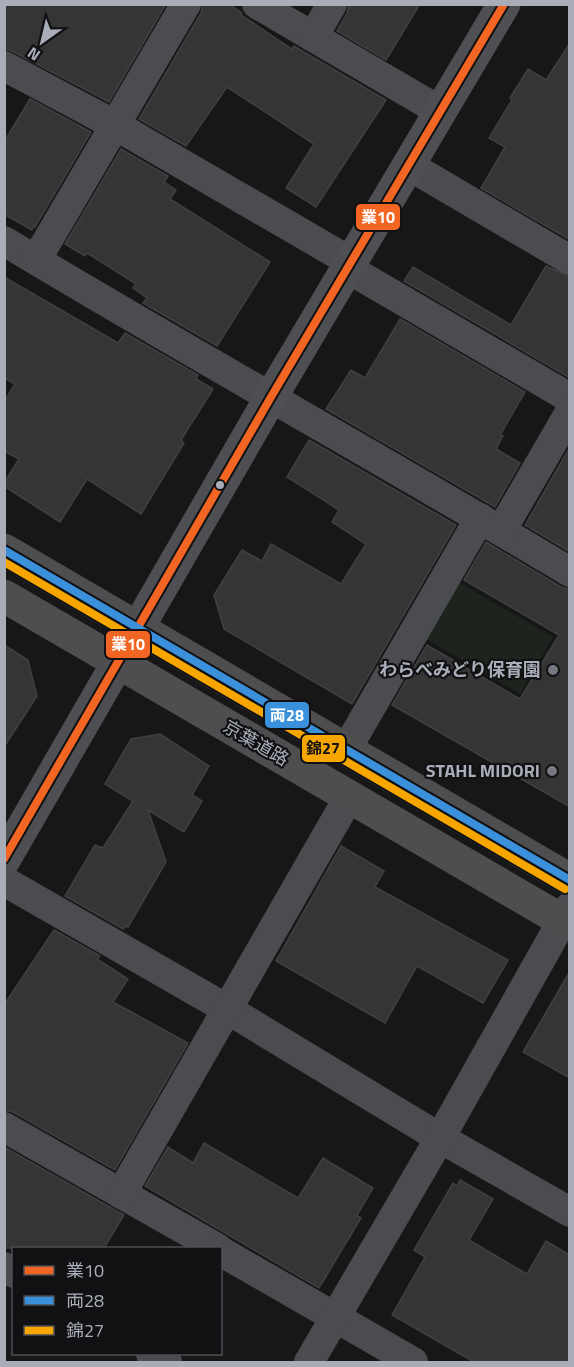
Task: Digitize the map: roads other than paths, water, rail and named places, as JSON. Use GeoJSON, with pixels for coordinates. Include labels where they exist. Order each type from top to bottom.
{"type":"FeatureCollection","features":[{"type":"Feature","properties":{"kind":"highway"},"geometry":{"type":"LineString","coordinates":[[4,550],[570,880]]}},
{"type":"Feature","properties":{"kind":"highway","name":"京葉道路"},"geometry":{"type":"LineString","coordinates":[[4,596],[349,797],[567,918]]}},
{"type":"Feature","properties":{"kind":"main road"},"geometry":{"type":"LineString","coordinates":[[4,860],[271,397],[504,4]]}},
{"type":"Feature","properties":{"kind":"street"},"geometry":{"type":"LineString","coordinates":[[36,260],[186,4]]}},
{"type":"Feature","properties":{"kind":"street"},"geometry":{"type":"LineString","coordinates":[[257,4],[440,111]]}},
{"type":"Feature","properties":{"kind":"street"},"geometry":{"type":"LineString","coordinates":[[313,37],[332,4]]}},
{"type":"Feature","properties":{"kind":"street"},"geometry":{"type":"LineString","coordinates":[[4,66],[115,125],[570,398]]}},
{"type":"Feature","properties":{"kind":"street"},"geometry":{"type":"LineString","coordinates":[[408,165],[570,260]]}},
{"type":"Feature","properties":{"kind":"street"},"geometry":{"type":"LineString","coordinates":[[4,241],[570,572]]}},
{"type":"Feature","properties":{"kind":"street"},"geometry":{"type":"LineString","coordinates":[[346,750],[490,525],[561,448],[570,412]]}},
{"type":"Feature","properties":{"kind":"street"},"geometry":{"type":"LineString","coordinates":[[121,1194],[349,797]]}},
{"type":"Feature","properties":{"kind":"street"},"geometry":{"type":"LineString","coordinates":[[4,881],[227,1009],[440,1138],[570,1212]]}},
{"type":"Feature","properties":{"kind":"street"},"geometry":{"type":"LineString","coordinates":[[309,1362],[567,918]]}},
{"type":"Feature","properties":{"kind":"street"},"geometry":{"type":"LineString","coordinates":[[4,1127],[215,1247]]}},
{"type":"Feature","properties":{"kind":"street"},"geometry":{"type":"LineString","coordinates":[[222,1252],[413,1362]]}},
{"type":"Feature","properties":{"kind":"place","name":"わらべみどり保育園"},"geometry":{"type":"Point","coordinates":[553,670]}},
{"type":"Feature","properties":{"kind":"place","name":"STAHL MIDORI"},"geometry":{"type":"Point","coordinates":[552,771]}}]}
